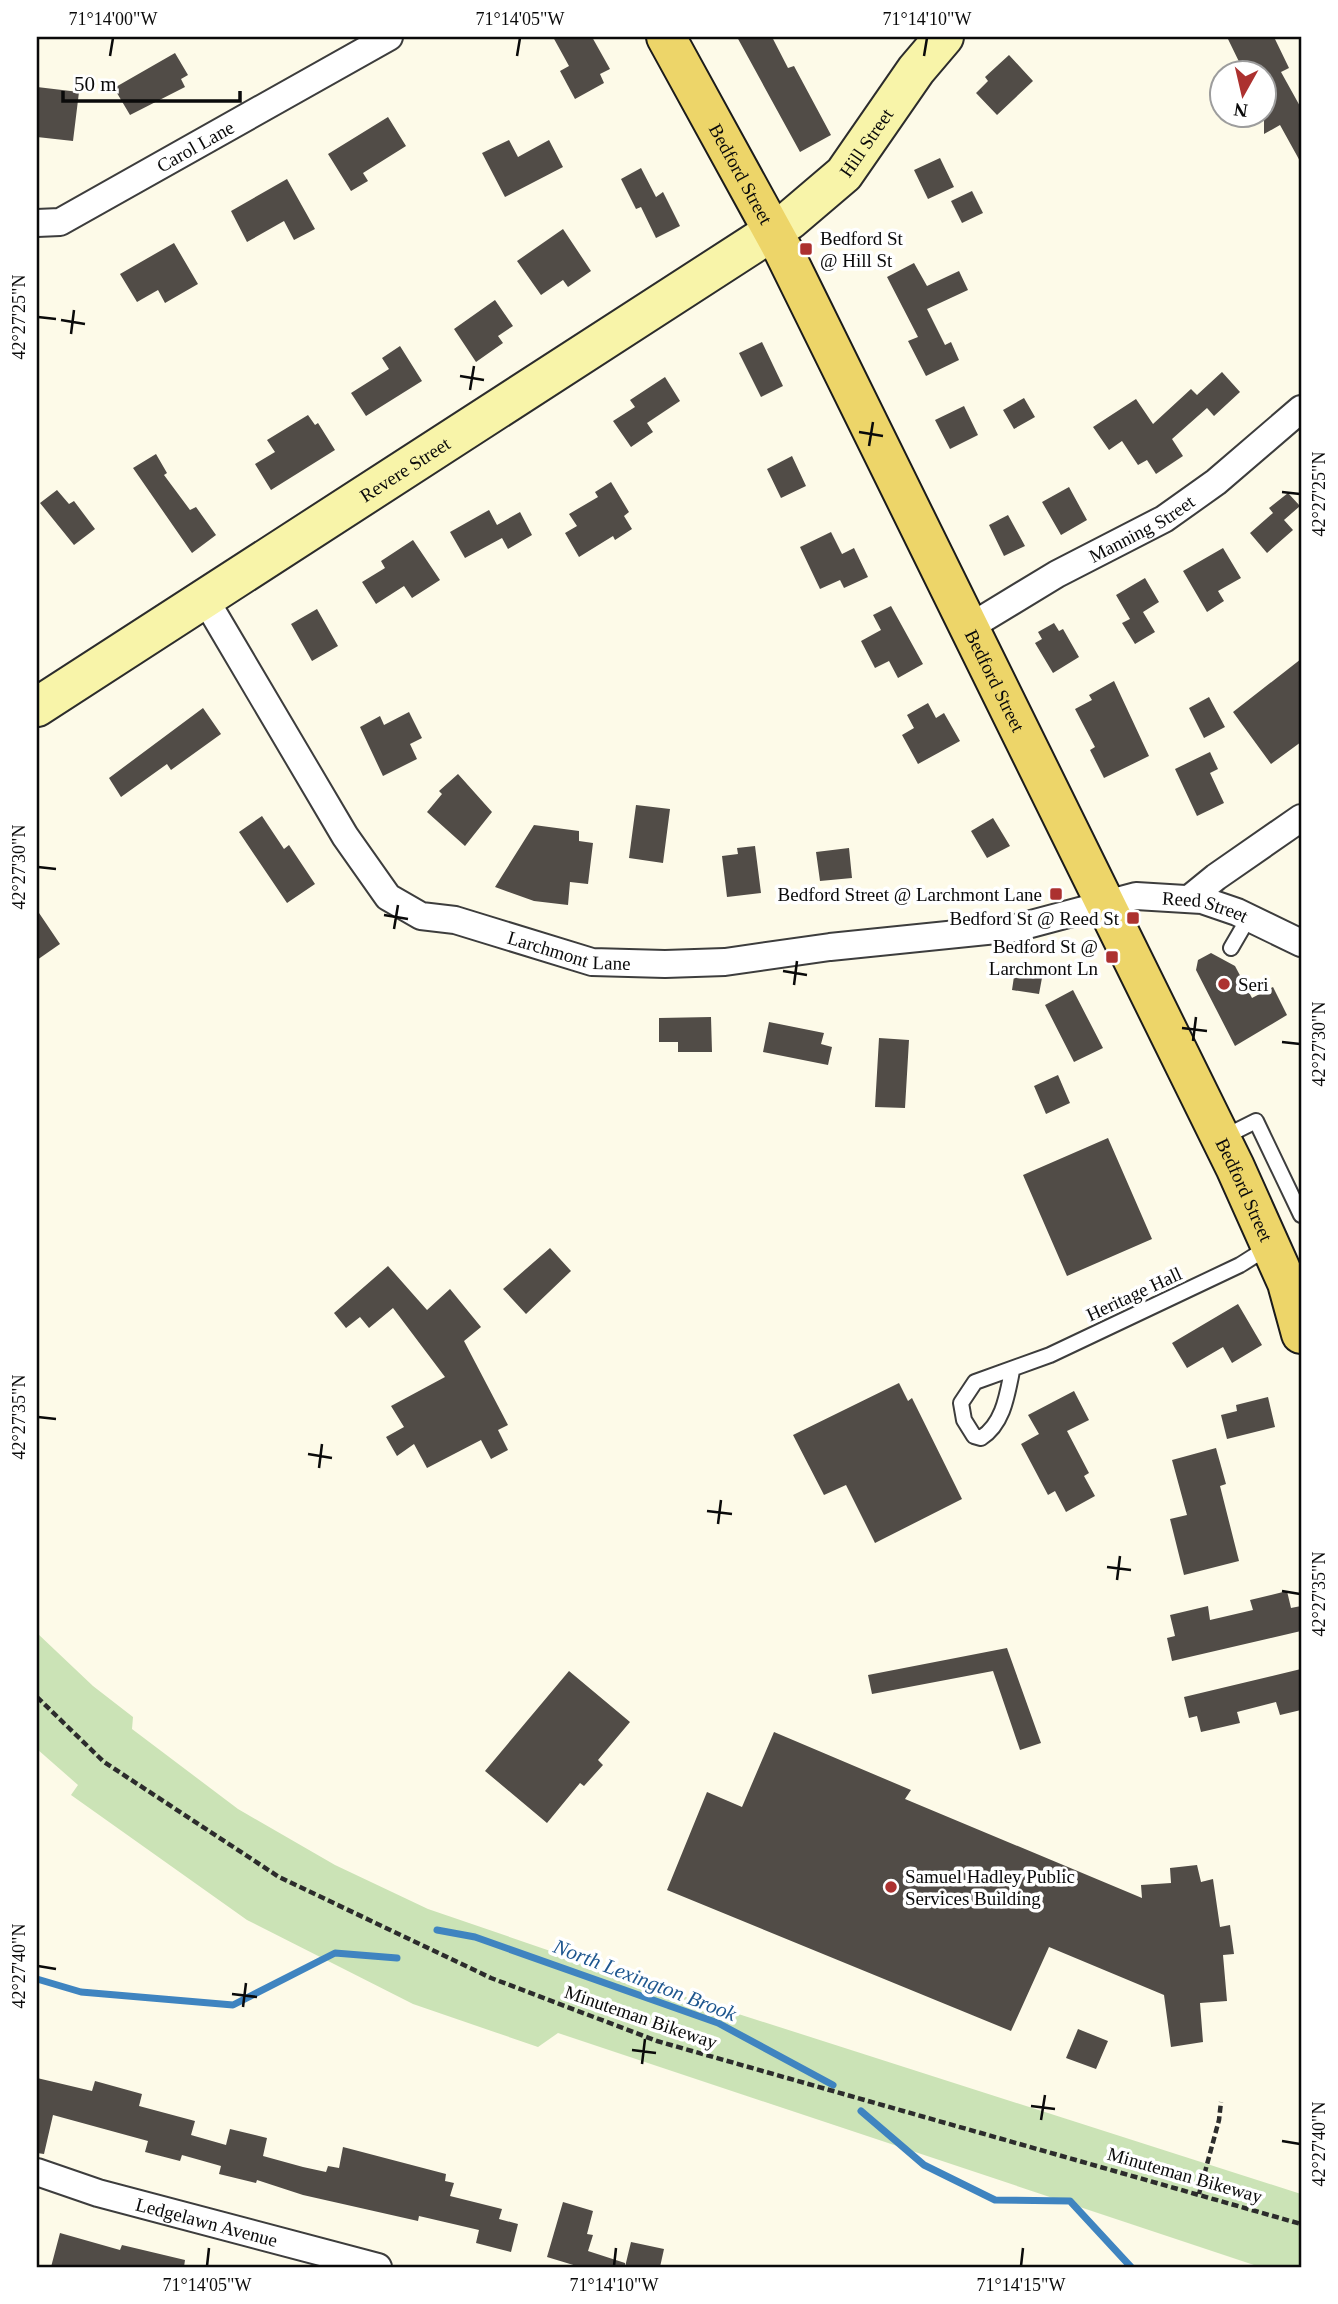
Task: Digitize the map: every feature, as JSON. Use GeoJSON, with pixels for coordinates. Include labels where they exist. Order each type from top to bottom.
{"type":"FeatureCollection","features":[{"type":"Feature","properties":{"kind":"main road","name":"Bedford Street"},"geometry":{"type":"LineString","coordinates":[[666,37],[773,232],[1221,1139],[1287,1283],[1301,1334]]}},
{"type":"Feature","properties":{"kind":"street","name":"Carol Lane"},"geometry":{"type":"LineString","coordinates":[[37,223],[60,222],[389,37]]}},
{"type":"Feature","properties":{"kind":"street","name":"Hill Street"},"geometry":{"type":"LineString","coordinates":[[773,232],[844,174],[916,70],[944,37]]}},
{"type":"Feature","properties":{"kind":"street","name":"Revere Street"},"geometry":{"type":"LineString","coordinates":[[37,707],[606,337],[773,232]]}},
{"type":"Feature","properties":{"kind":"street","name":"Manning Street"},"geometry":{"type":"LineString","coordinates":[[968,628],[1056,574],[1164,519],[1216,482],[1301,409]]}},
{"type":"Feature","properties":{"kind":"street","name":"Larchmont Lane"},"geometry":{"type":"LineString","coordinates":[[205,599],[345,836],[388,897],[421,916],[455,920],[592,962],[665,964],[725,962],[830,947],[1016,928],[1103,903]]}},
{"type":"Feature","properties":{"kind":"street"},"geometry":{"type":"LineString","coordinates":[[1189,899],[1301,818]]}},
{"type":"Feature","properties":{"kind":"street","name":"Reed Street"},"geometry":{"type":"LineString","coordinates":[[1103,903],[1136,896],[1202,900],[1249,917],[1301,943]]}},
{"type":"Feature","properties":{"kind":"street","name":"Ledgelawn Avenue"},"geometry":{"type":"LineString","coordinates":[[37,2172],[98,2193],[378,2267]]}},
{"type":"Feature","properties":{"kind":"lane"},"geometry":{"type":"LineString","coordinates":[[1231,948],[1249,917]]}},
{"type":"Feature","properties":{"kind":"lane"},"geometry":{"type":"LineString","coordinates":[[1221,1139],[1256,1121],[1301,1214]]}},
{"type":"Feature","properties":{"kind":"lane","name":"Heritage Hall"},"geometry":{"type":"LineString","coordinates":[[1012,1371],[1006,1400],[993,1430],[981,1438],[974,1436],[964,1420],[961,1403],[975,1382],[1012,1371],[1240,1265],[1270,1246]]}},
{"type":"Feature","properties":{"kind":"path","name":"Minuteman Bikeway"},"geometry":{"type":"LineString","coordinates":[[37,1697],[104,1762],[279,1877],[491,1978],[657,2041],[1301,2224]]}},
{"type":"Feature","properties":{"kind":"path"},"geometry":{"type":"LineString","coordinates":[[1199,2194],[1209,2164],[1220,2102]]}},
{"type":"Feature","properties":{"kind":"green space"},"geometry":{"type":"Polygon","coordinates":[[[37,1633],[93,1686],[133,1717],[132,1729],[238,1809],[335,1865],[428,1909],[673,1993],[1301,2194],[1301,2267],[1260,2267],[558,2033],[538,2047],[413,2004],[247,1920],[71,1795],[78,1785],[37,1749],[37,1633]]]}},
{"type":"Feature","properties":{"kind":"building"},"geometry":{"type":"Polygon","coordinates":[[[553,37],[592,37],[610,69],[600,74],[604,83],[575,99],[560,71],[569,66],[553,37]]]}},
{"type":"Feature","properties":{"kind":"building"},"geometry":{"type":"Polygon","coordinates":[[[737,37],[772,37],[788,68],[794,66],[831,135],[800,152],[737,37]]]}},
{"type":"Feature","properties":{"kind":"building"},"geometry":{"type":"Polygon","coordinates":[[[1227,37],[1274,37],[1289,68],[1281,72],[1301,108],[1301,163],[1280,125],[1278,126],[1278,60],[1238,60],[1227,37]]]}},
{"type":"Feature","properties":{"kind":"building"},"geometry":{"type":"Polygon","coordinates":[[[175,53],[188,75],[181,79],[185,87],[130,115],[114,88],[175,53]]]}},
{"type":"Feature","properties":{"kind":"building"},"geometry":{"type":"Polygon","coordinates":[[[1009,55],[1033,81],[997,115],[976,93],[988,81],[985,77],[1009,55]]]}},
{"type":"Feature","properties":{"kind":"building"},"geometry":{"type":"Polygon","coordinates":[[[37,87],[79,92],[73,141],[37,137],[37,87]]]}},
{"type":"Feature","properties":{"kind":"building"},"geometry":{"type":"Polygon","coordinates":[[[388,117],[406,146],[363,173],[368,181],[351,191],[328,154],[388,117]]]}},
{"type":"Feature","properties":{"kind":"building"},"geometry":{"type":"Polygon","coordinates":[[[509,140],[518,157],[549,140],[563,167],[505,197],[482,153],[509,140]]]}},
{"type":"Feature","properties":{"kind":"building"},"geometry":{"type":"Polygon","coordinates":[[[940,158],[954,187],[928,199],[914,170],[940,158]]]}},
{"type":"Feature","properties":{"kind":"building"},"geometry":{"type":"Polygon","coordinates":[[[641,168],[656,197],[663,192],[680,226],[656,238],[641,207],[636,209],[621,179],[641,168]]]}},
{"type":"Feature","properties":{"kind":"building"},"geometry":{"type":"Polygon","coordinates":[[[287,179],[315,229],[294,240],[284,221],[247,242],[231,211],[287,179]]]}},
{"type":"Feature","properties":{"kind":"building"},"geometry":{"type":"Polygon","coordinates":[[[972,191],[983,213],[962,223],[951,201],[972,191]]]}},
{"type":"Feature","properties":{"kind":"building"},"geometry":{"type":"Polygon","coordinates":[[[563,229],[591,271],[568,287],[563,280],[541,295],[517,261],[563,229]]]}},
{"type":"Feature","properties":{"kind":"building"},"geometry":{"type":"Polygon","coordinates":[[[174,243],[198,284],[165,303],[158,290],[137,302],[120,274],[174,243]]]}},
{"type":"Feature","properties":{"kind":"building"},"geometry":{"type":"Polygon","coordinates":[[[914,263],[927,286],[959,271],[968,290],[927,309],[945,345],[951,342],[959,360],[926,376],[908,341],[918,337],[887,277],[914,263]]]}},
{"type":"Feature","properties":{"kind":"building"},"geometry":{"type":"Polygon","coordinates":[[[495,300],[513,326],[498,336],[503,343],[476,362],[454,329],[495,300]]]}},
{"type":"Feature","properties":{"kind":"building"},"geometry":{"type":"Polygon","coordinates":[[[762,342],[783,386],[761,397],[739,353],[762,342]]]}},
{"type":"Feature","properties":{"kind":"building"},"geometry":{"type":"Polygon","coordinates":[[[400,346],[422,381],[366,416],[351,393],[389,369],[382,358],[400,346]]]}},
{"type":"Feature","properties":{"kind":"building"},"geometry":{"type":"Polygon","coordinates":[[[1222,372],[1240,392],[1214,416],[1207,408],[1172,439],[1183,456],[1156,474],[1147,460],[1138,465],[1122,441],[1109,450],[1093,427],[1136,399],[1153,424],[1191,389],[1197,395],[1222,372]]]}},
{"type":"Feature","properties":{"kind":"building"},"geometry":{"type":"Polygon","coordinates":[[[665,377],[680,401],[647,423],[653,432],[631,447],[613,421],[635,407],[630,400],[665,377]]]}},
{"type":"Feature","properties":{"kind":"building"},"geometry":{"type":"Polygon","coordinates":[[[1024,398],[1035,417],[1014,429],[1003,410],[1024,398]]]}},
{"type":"Feature","properties":{"kind":"building"},"geometry":{"type":"Polygon","coordinates":[[[964,406],[978,435],[950,449],[935,420],[964,406]]]}},
{"type":"Feature","properties":{"kind":"building"},"geometry":{"type":"Polygon","coordinates":[[[308,415],[315,425],[318,423],[335,450],[271,490],[255,464],[275,452],[267,440],[308,415]]]}},
{"type":"Feature","properties":{"kind":"building"},"geometry":{"type":"Polygon","coordinates":[[[156,454],[167,473],[164,475],[190,510],[196,507],[216,535],[192,553],[133,468],[156,454]]]}},
{"type":"Feature","properties":{"kind":"building"},"geometry":{"type":"Polygon","coordinates":[[[792,456],[806,486],[781,498],[767,469],[792,456]]]}},
{"type":"Feature","properties":{"kind":"building"},"geometry":{"type":"Polygon","coordinates":[[[611,482],[629,512],[624,516],[632,529],[615,540],[613,536],[579,557],[565,533],[577,526],[569,514],[598,497],[595,492],[611,482]]]}},
{"type":"Feature","properties":{"kind":"building"},"geometry":{"type":"Polygon","coordinates":[[[1069,487],[1087,520],[1061,535],[1042,502],[1069,487]]]}},
{"type":"Feature","properties":{"kind":"building"},"geometry":{"type":"Polygon","coordinates":[[[57,490],[69,504],[74,501],[95,529],[74,545],[40,503],[57,490]]]}},
{"type":"Feature","properties":{"kind":"building"},"geometry":{"type":"Polygon","coordinates":[[[1288,493],[1300,506],[1284,520],[1293,530],[1267,553],[1250,533],[1273,513],[1269,508],[1288,493]]]}},
{"type":"Feature","properties":{"kind":"building"},"geometry":{"type":"Polygon","coordinates":[[[489,510],[497,525],[520,512],[532,535],[508,549],[502,538],[465,558],[450,532],[489,510]]]}},
{"type":"Feature","properties":{"kind":"building"},"geometry":{"type":"Polygon","coordinates":[[[1008,515],[1025,546],[1004,556],[989,525],[1008,515]]]}},
{"type":"Feature","properties":{"kind":"building"},"geometry":{"type":"Polygon","coordinates":[[[831,532],[842,554],[854,548],[868,577],[844,588],[840,580],[820,589],[800,547],[831,532]]]}},
{"type":"Feature","properties":{"kind":"building"},"geometry":{"type":"Polygon","coordinates":[[[413,540],[440,580],[412,598],[404,586],[376,604],[362,582],[385,568],[381,561],[413,540]]]}},
{"type":"Feature","properties":{"kind":"building"},"geometry":{"type":"Polygon","coordinates":[[[1223,548],[1241,578],[1218,591],[1224,601],[1207,612],[1183,571],[1223,548]]]}},
{"type":"Feature","properties":{"kind":"building"},"geometry":{"type":"Polygon","coordinates":[[[1145,578],[1159,602],[1143,612],[1155,632],[1135,644],[1122,623],[1130,619],[1116,595],[1145,578]]]}},
{"type":"Feature","properties":{"kind":"building"},"geometry":{"type":"Polygon","coordinates":[[[891,606],[923,664],[898,678],[889,661],[875,668],[861,641],[881,630],[873,615],[891,606]]]}},
{"type":"Feature","properties":{"kind":"building"},"geometry":{"type":"Polygon","coordinates":[[[317,609],[338,646],[312,661],[291,624],[317,609]]]}},
{"type":"Feature","properties":{"kind":"building"},"geometry":{"type":"Polygon","coordinates":[[[1054,623],[1059,631],[1063,629],[1079,657],[1053,673],[1035,643],[1042,639],[1038,632],[1054,623]]]}},
{"type":"Feature","properties":{"kind":"building"},"geometry":{"type":"Polygon","coordinates":[[[1301,659],[1301,742],[1271,764],[1233,712],[1301,659]]]}},
{"type":"Feature","properties":{"kind":"building"},"geometry":{"type":"Polygon","coordinates":[[[1114,681],[1149,756],[1104,778],[1090,750],[1095,747],[1075,709],[1092,700],[1089,695],[1114,681]]]}},
{"type":"Feature","properties":{"kind":"building"},"geometry":{"type":"Polygon","coordinates":[[[1209,697],[1225,727],[1204,738],[1189,708],[1209,697]]]}},
{"type":"Feature","properties":{"kind":"building"},"geometry":{"type":"Polygon","coordinates":[[[928,703],[936,718],[944,713],[960,741],[918,764],[902,735],[914,728],[907,715],[928,703]]]}},
{"type":"Feature","properties":{"kind":"building"},"geometry":{"type":"Polygon","coordinates":[[[203,708],[221,734],[171,770],[167,764],[121,797],[109,778],[203,708]]]}},
{"type":"Feature","properties":{"kind":"building"},"geometry":{"type":"Polygon","coordinates":[[[409,712],[422,738],[410,744],[417,759],[383,776],[360,727],[380,716],[384,725],[409,712]]]}},
{"type":"Feature","properties":{"kind":"building"},"geometry":{"type":"Polygon","coordinates":[[[1210,752],[1218,769],[1210,773],[1224,803],[1197,816],[1175,769],[1210,752]]]}},
{"type":"Feature","properties":{"kind":"building"},"geometry":{"type":"Polygon","coordinates":[[[458,774],[492,812],[465,846],[427,812],[442,794],[439,791],[458,774]]]}},
{"type":"Feature","properties":{"kind":"building"},"geometry":{"type":"Polygon","coordinates":[[[636,805],[670,809],[663,863],[629,858],[636,805]]]}},
{"type":"Feature","properties":{"kind":"building"},"geometry":{"type":"Polygon","coordinates":[[[262,816],[284,849],[289,845],[315,884],[287,903],[239,832],[262,816]]]}},
{"type":"Feature","properties":{"kind":"building"},"geometry":{"type":"Polygon","coordinates":[[[993,818],[1010,846],[987,858],[971,831],[993,818]]]}},
{"type":"Feature","properties":{"kind":"building"},"geometry":{"type":"Polygon","coordinates":[[[534,825],[579,831],[579,841],[593,843],[588,884],[570,882],[568,905],[534,901],[495,887],[534,825]]]}},
{"type":"Feature","properties":{"kind":"building"},"geometry":{"type":"Polygon","coordinates":[[[755,846],[761,893],[727,897],[722,856],[738,854],[737,848],[755,846]]]}},
{"type":"Feature","properties":{"kind":"building"},"geometry":{"type":"Polygon","coordinates":[[[849,848],[852,878],[820,881],[816,852],[849,848]]]}},
{"type":"Feature","properties":{"kind":"building"},"geometry":{"type":"Polygon","coordinates":[[[37,910],[60,944],[37,960],[37,910]]]}},
{"type":"Feature","properties":{"kind":"building"},"geometry":{"type":"Polygon","coordinates":[[[1211,953],[1235,966],[1252,998],[1273,987],[1287,1015],[1235,1046],[1196,970],[1198,960],[1211,953]]]}},
{"type":"Feature","properties":{"kind":"building"},"geometry":{"type":"Polygon","coordinates":[[[1016,963],[1044,967],[1039,994],[1012,990],[1016,963]]]}},
{"type":"Feature","properties":{"kind":"building"},"geometry":{"type":"Polygon","coordinates":[[[1073,990],[1103,1048],[1074,1062],[1045,1005],[1073,990]]]}},
{"type":"Feature","properties":{"kind":"building"},"geometry":{"type":"Polygon","coordinates":[[[711,1017],[712,1052],[678,1052],[678,1042],[659,1042],[659,1018],[711,1017]]]}},
{"type":"Feature","properties":{"kind":"building"},"geometry":{"type":"Polygon","coordinates":[[[769,1022],[824,1033],[821,1044],[832,1047],[828,1065],[763,1052],[769,1022]]]}},
{"type":"Feature","properties":{"kind":"building"},"geometry":{"type":"Polygon","coordinates":[[[879,1038],[909,1040],[905,1108],[875,1107],[879,1038]]]}},
{"type":"Feature","properties":{"kind":"building"},"geometry":{"type":"Polygon","coordinates":[[[1058,1075],[1070,1103],[1046,1114],[1034,1086],[1058,1075]]]}},
{"type":"Feature","properties":{"kind":"building"},"geometry":{"type":"Polygon","coordinates":[[[1108,1138],[1152,1239],[1067,1276],[1023,1175],[1108,1138]]]}},
{"type":"Feature","properties":{"kind":"building"},"geometry":{"type":"Polygon","coordinates":[[[550,1248],[571,1271],[526,1314],[503,1289],[550,1248]]]}},
{"type":"Feature","properties":{"kind":"building"},"geometry":{"type":"Polygon","coordinates":[[[388,1266],[427,1310],[450,1289],[481,1327],[464,1341],[508,1425],[498,1430],[508,1450],[491,1459],[481,1440],[427,1468],[414,1444],[397,1456],[386,1437],[404,1427],[391,1406],[445,1377],[393,1308],[369,1328],[360,1317],[346,1328],[334,1313],[388,1266]]]}},
{"type":"Feature","properties":{"kind":"building"},"geometry":{"type":"Polygon","coordinates":[[[1238,1304],[1262,1345],[1232,1363],[1223,1347],[1187,1368],[1172,1343],[1238,1304]]]}},
{"type":"Feature","properties":{"kind":"building"},"geometry":{"type":"Polygon","coordinates":[[[899,1383],[908,1401],[912,1398],[962,1499],[875,1543],[846,1485],[824,1495],[793,1435],[899,1383]]]}},
{"type":"Feature","properties":{"kind":"building"},"geometry":{"type":"Polygon","coordinates":[[[1074,1391],[1089,1420],[1067,1431],[1089,1473],[1084,1476],[1095,1496],[1066,1512],[1055,1491],[1048,1495],[1021,1444],[1039,1434],[1028,1415],[1074,1391]]]}},
{"type":"Feature","properties":{"kind":"building"},"geometry":{"type":"Polygon","coordinates":[[[1268,1397],[1275,1427],[1227,1439],[1221,1415],[1237,1411],[1236,1405],[1268,1397]]]}},
{"type":"Feature","properties":{"kind":"building"},"geometry":{"type":"Polygon","coordinates":[[[1216,1448],[1226,1484],[1220,1486],[1239,1561],[1184,1575],[1170,1519],[1187,1515],[1172,1460],[1216,1448]]]}},
{"type":"Feature","properties":{"kind":"building"},"geometry":{"type":"Polygon","coordinates":[[[1287,1591],[1291,1608],[1301,1606],[1301,1631],[1172,1661],[1167,1638],[1175,1636],[1170,1615],[1208,1606],[1210,1620],[1253,1610],[1250,1600],[1287,1591]]]}},
{"type":"Feature","properties":{"kind":"building"},"geometry":{"type":"Polygon","coordinates":[[[1007,1648],[1041,1743],[1020,1750],[993,1671],[872,1694],[868,1675],[1007,1648]]]}},
{"type":"Feature","properties":{"kind":"building"},"geometry":{"type":"Polygon","coordinates":[[[1301,1669],[1301,1710],[1280,1715],[1276,1702],[1237,1712],[1240,1723],[1201,1732],[1197,1716],[1189,1718],[1184,1697],[1301,1669]]]}},
{"type":"Feature","properties":{"kind":"building"},"geometry":{"type":"Polygon","coordinates":[[[569,1671],[630,1722],[598,1760],[603,1765],[584,1786],[580,1783],[547,1823],[485,1771],[569,1671]]]}},
{"type":"Feature","properties":{"kind":"building","name":"Samuel Hadley Public Services Building"},"geometry":{"type":"Polygon","coordinates":[[[774,1732],[911,1790],[905,1799],[1142,1898],[1141,1885],[1171,1883],[1170,1868],[1197,1865],[1201,1882],[1213,1879],[1220,1927],[1230,1925],[1234,1954],[1223,1955],[1227,2001],[1200,2003],[1203,2042],[1171,2047],[1164,1995],[1049,1947],[1011,2031],[667,1890],[707,1792],[742,1807],[774,1732]]]}},
{"type":"Feature","properties":{"kind":"building"},"geometry":{"type":"Polygon","coordinates":[[[1078,2029],[1108,2041],[1096,2069],[1066,2058],[1078,2029]]]}},
{"type":"Feature","properties":{"kind":"building"},"geometry":{"type":"Polygon","coordinates":[[[37,2078],[92,2091],[95,2081],[142,2094],[139,2106],[195,2121],[191,2135],[226,2145],[230,2129],[267,2138],[263,2156],[303,2167],[326,2172],[328,2166],[339,2168],[343,2147],[446,2174],[445,2181],[454,2183],[450,2196],[502,2209],[499,2219],[518,2224],[511,2252],[476,2243],[479,2230],[419,2216],[418,2221],[303,2195],[257,2180],[256,2183],[219,2174],[221,2166],[182,2155],[180,2161],[145,2152],[148,2141],[53,2115],[44,2154],[37,2153],[37,2078]]]}},
{"type":"Feature","properties":{"kind":"building"},"geometry":{"type":"Polygon","coordinates":[[[563,2202],[593,2211],[587,2234],[593,2235],[588,2251],[625,2263],[625,2267],[580,2267],[547,2257],[563,2202]]]}},
{"type":"Feature","properties":{"kind":"building"},"geometry":{"type":"Polygon","coordinates":[[[60,2233],[120,2250],[122,2245],[185,2260],[184,2267],[51,2267],[60,2233]]]}},
{"type":"Feature","properties":{"kind":"building"},"geometry":{"type":"Polygon","coordinates":[[[631,2242],[664,2249],[660,2267],[625,2267],[631,2242]]]}},
{"type":"Feature","properties":{"kind":"waterway","name":"North Lexington Brook"},"geometry":{"type":"LineString","coordinates":[[437,1930],[475,1937],[718,2023],[833,2085]]}},
{"type":"Feature","properties":{"kind":"waterway","name":"North Lexington Brook"},"geometry":{"type":"LineString","coordinates":[[37,1979],[81,1992],[233,2005],[335,1953],[397,1958]]}},
{"type":"Feature","properties":{"kind":"waterway","name":"North Lexington Brook"},"geometry":{"type":"LineString","coordinates":[[861,2111],[924,2165],[995,2200],[1070,2201],[1131,2267]]}},
{"type":"Feature","properties":{"kind":"place","name":"Bedford St @ Hill St"},"geometry":{"type":"Point","coordinates":[806,249]}},
{"type":"Feature","properties":{"kind":"place","name":"Bedford Street @ Larchmont Lane"},"geometry":{"type":"Point","coordinates":[1056,894]}},
{"type":"Feature","properties":{"kind":"place","name":"Bedford St @ Reed St"},"geometry":{"type":"Point","coordinates":[1133,918]}},
{"type":"Feature","properties":{"kind":"place","name":"Bedford St @ Larchmont Ln"},"geometry":{"type":"Point","coordinates":[1112,957]}},
{"type":"Feature","properties":{"kind":"place","name":"Seri"},"geometry":{"type":"Point","coordinates":[1224,984]}},
{"type":"Feature","properties":{"kind":"place","name":"Samuel Hadley Public Services Building"},"geometry":{"type":"Point","coordinates":[891,1887]}}]}
